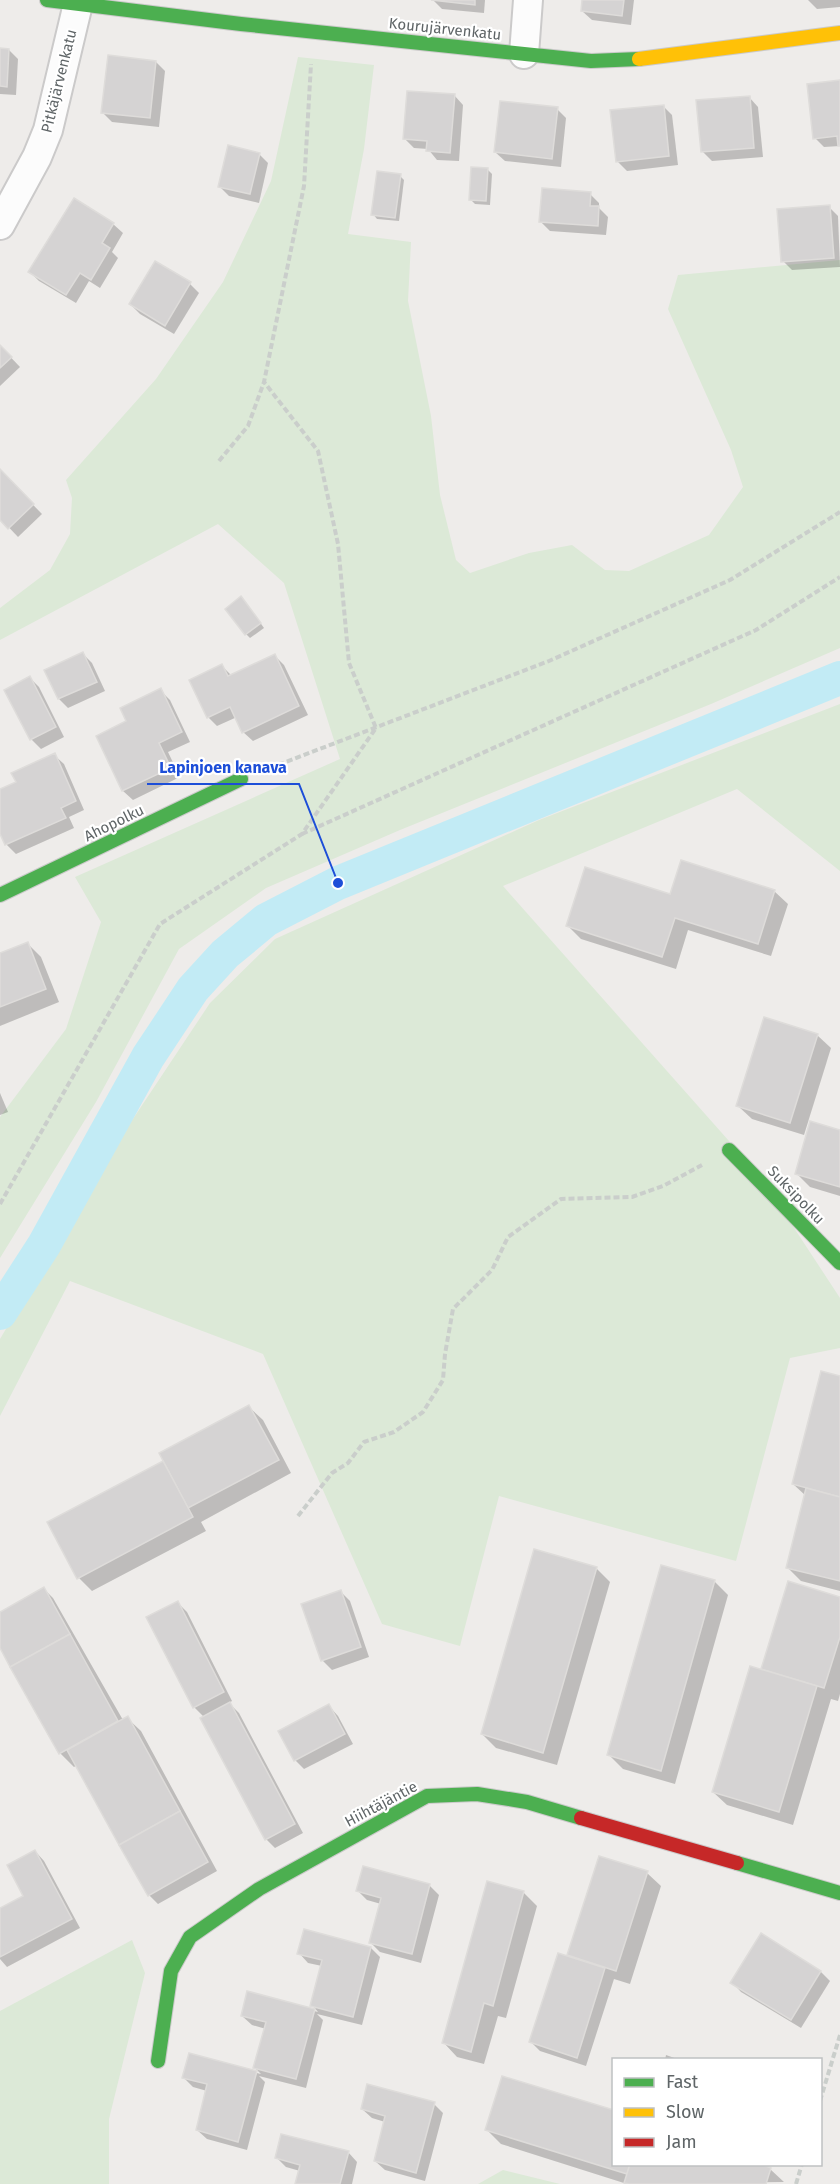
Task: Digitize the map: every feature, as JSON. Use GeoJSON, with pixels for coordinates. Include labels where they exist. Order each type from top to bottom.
{"type":"FeatureCollection","features":[{"type":"Feature","properties":{"kind":"street","name":"Kourujärvenkatu"},"geometry":{"type":"LineString","coordinates":[[47,0],[78,2],[206,20],[591,61],[631,60],[840,33]]}},
{"type":"Feature","properties":{"kind":"street"},"geometry":{"type":"LineString","coordinates":[[525,54],[528,0]]}},
{"type":"Feature","properties":{"kind":"street","name":"Pitkäjärvenkatu"},"geometry":{"type":"LineString","coordinates":[[0,225],[37,157],[48,130],[78,2]]}},
{"type":"Feature","properties":{"kind":"street","name":"Ahopolku"},"geometry":{"type":"LineString","coordinates":[[0,895],[241,779]]}},
{"type":"Feature","properties":{"kind":"street","name":"Suksipolku"},"geometry":{"type":"LineString","coordinates":[[729,1150],[840,1263]]}},
{"type":"Feature","properties":{"kind":"street","name":"Hiihtäjäntie"},"geometry":{"type":"LineString","coordinates":[[158,2061],[171,1971],[190,1936],[259,1890],[428,1796],[477,1794],[527,1802],[840,1893]]}},
{"type":"Feature","properties":{"kind":"path"},"geometry":{"type":"LineString","coordinates":[[219,461],[248,426],[264,382],[304,186],[312,30]]}},
{"type":"Feature","properties":{"kind":"path"},"geometry":{"type":"LineString","coordinates":[[264,382],[318,451],[338,544],[349,663],[376,728]]}},
{"type":"Feature","properties":{"kind":"path"},"geometry":{"type":"LineString","coordinates":[[241,779],[549,661],[730,580],[840,512]]}},
{"type":"Feature","properties":{"kind":"path"},"geometry":{"type":"LineString","coordinates":[[0,1204],[160,924],[302,834],[756,630],[840,577]]}},
{"type":"Feature","properties":{"kind":"path"},"geometry":{"type":"LineString","coordinates":[[302,834],[376,728]]}},
{"type":"Feature","properties":{"kind":"path"},"geometry":{"type":"LineString","coordinates":[[298,1516],[332,1473],[348,1463],[364,1442],[394,1432],[423,1412],[443,1380],[453,1310],[492,1270],[508,1237],[561,1199],[632,1197],[663,1186],[729,1150]]}},
{"type":"Feature","properties":{"kind":"path"},"geometry":{"type":"LineString","coordinates":[[822,2094],[840,2035]]}},
{"type":"Feature","properties":{"kind":"path"},"geometry":{"type":"LineString","coordinates":[[796,2184],[801,2166]]}},
{"type":"Feature","properties":{"kind":"green space"},"geometry":{"type":"Polygon","coordinates":[[[298,57],[374,65],[364,149],[348,234],[411,242],[408,301],[431,416],[440,495],[456,560],[470,573],[529,553],[572,545],[605,570],[629,571],[709,535],[743,487],[731,450],[668,309],[678,275],[840,260],[840,648],[711,704],[400,830],[266,888],[179,949],[96,1102],[0,1258],[0,1117],[66,1029],[101,922],[75,877],[340,759],[284,583],[218,524],[0,640],[0,608],[50,570],[70,534],[72,498],[66,480],[156,379],[223,282],[271,181],[298,57]]]}},
{"type":"Feature","properties":{"kind":"green space"},"geometry":{"type":"Polygon","coordinates":[[[840,704],[840,871],[737,789],[503,886],[760,1176],[840,1298],[840,1348],[790,1358],[736,1561],[499,1496],[460,1646],[382,1624],[263,1354],[70,1281],[0,1416],[0,1339],[109,1155],[210,1003],[275,939],[539,820],[840,704]]]}},
{"type":"Feature","properties":{"kind":"green space"},"geometry":{"type":"Polygon","coordinates":[[[132,1940],[145,1973],[109,2119],[109,2184],[0,2184],[0,2011],[132,1940]]]}},
{"type":"Feature","properties":{"kind":"green space"},"geometry":{"type":"Polygon","coordinates":[[[503,2170],[560,2184],[478,2184],[503,2170]]]}},
{"type":"Feature","properties":{"kind":"building"},"geometry":{"type":"Polygon","coordinates":[[[431,0],[475,0],[475,5],[431,0]]]}},
{"type":"Feature","properties":{"kind":"building"},"geometry":{"type":"Polygon","coordinates":[[[582,0],[624,0],[622,16],[581,11],[582,0]]]}},
{"type":"Feature","properties":{"kind":"building"},"geometry":{"type":"Polygon","coordinates":[[[0,48],[9,49],[7,87],[0,86],[0,48]]]}},
{"type":"Feature","properties":{"kind":"building"},"geometry":{"type":"Polygon","coordinates":[[[108,55],[156,61],[150,118],[101,113],[108,55]]]}},
{"type":"Feature","properties":{"kind":"building"},"geometry":{"type":"Polygon","coordinates":[[[840,80],[840,146],[838,146],[837,136],[813,139],[807,84],[840,80]]]}},
{"type":"Feature","properties":{"kind":"building"},"geometry":{"type":"Polygon","coordinates":[[[407,91],[455,94],[450,153],[426,151],[427,141],[403,139],[407,91]]]}},
{"type":"Feature","properties":{"kind":"building"},"geometry":{"type":"Polygon","coordinates":[[[750,96],[754,148],[701,152],[696,100],[750,96]]]}},
{"type":"Feature","properties":{"kind":"building"},"geometry":{"type":"Polygon","coordinates":[[[500,101],[558,107],[552,159],[494,152],[500,101]]]}},
{"type":"Feature","properties":{"kind":"building"},"geometry":{"type":"Polygon","coordinates":[[[664,105],[669,156],[616,162],[610,110],[664,105]]]}},
{"type":"Feature","properties":{"kind":"building"},"geometry":{"type":"Polygon","coordinates":[[[228,145],[260,153],[250,194],[218,187],[228,145]]]}},
{"type":"Feature","properties":{"kind":"building"},"geometry":{"type":"Polygon","coordinates":[[[471,167],[488,168],[486,201],[469,200],[471,167]]]}},
{"type":"Feature","properties":{"kind":"building"},"geometry":{"type":"Polygon","coordinates":[[[377,171],[401,174],[395,218],[371,215],[377,171]]]}},
{"type":"Feature","properties":{"kind":"building"},"geometry":{"type":"Polygon","coordinates":[[[542,188],[591,192],[590,206],[599,206],[598,226],[539,222],[542,188]]]}},
{"type":"Feature","properties":{"kind":"building"},"geometry":{"type":"Polygon","coordinates":[[[74,198],[114,223],[102,243],[110,248],[91,280],[80,273],[66,295],[28,272],[74,198]]]}},
{"type":"Feature","properties":{"kind":"building"},"geometry":{"type":"Polygon","coordinates":[[[830,205],[834,258],[781,262],[777,209],[830,205]]]}},
{"type":"Feature","properties":{"kind":"building"},"geometry":{"type":"Polygon","coordinates":[[[155,261],[191,282],[165,326],[129,304],[155,261]]]}},
{"type":"Feature","properties":{"kind":"building"},"geometry":{"type":"Polygon","coordinates":[[[0,345],[12,357],[0,368],[0,345]]]}},
{"type":"Feature","properties":{"kind":"building"},"geometry":{"type":"Polygon","coordinates":[[[0,469],[34,504],[8,529],[0,520],[0,469]]]}},
{"type":"Feature","properties":{"kind":"building"},"geometry":{"type":"Polygon","coordinates":[[[241,596],[261,623],[245,635],[225,609],[241,596]]]}},
{"type":"Feature","properties":{"kind":"building"},"geometry":{"type":"Polygon","coordinates":[[[83,652],[97,682],[58,699],[44,670],[83,652]]]}},
{"type":"Feature","properties":{"kind":"building"},"geometry":{"type":"Polygon","coordinates":[[[275,654],[299,706],[242,733],[230,707],[207,718],[189,680],[222,664],[228,676],[275,654]]]}},
{"type":"Feature","properties":{"kind":"building"},"geometry":{"type":"Polygon","coordinates":[[[30,676],[56,727],[30,740],[4,690],[30,676]]]}},
{"type":"Feature","properties":{"kind":"building"},"geometry":{"type":"Polygon","coordinates":[[[161,688],[182,732],[159,743],[171,768],[122,791],[96,736],[126,721],[120,708],[161,688]]]}},
{"type":"Feature","properties":{"kind":"building"},"geometry":{"type":"Polygon","coordinates":[[[55,753],[76,801],[61,808],[66,818],[5,845],[0,834],[0,789],[16,782],[11,773],[55,753]]]}},
{"type":"Feature","properties":{"kind":"building"},"geometry":{"type":"Polygon","coordinates":[[[681,860],[775,890],[758,944],[675,918],[662,957],[566,926],[585,867],[670,894],[681,860]]]}},
{"type":"Feature","properties":{"kind":"building"},"geometry":{"type":"Polygon","coordinates":[[[28,942],[46,989],[0,1007],[0,953],[28,942]]]}},
{"type":"Feature","properties":{"kind":"building"},"geometry":{"type":"Polygon","coordinates":[[[764,1017],[818,1034],[790,1123],[736,1106],[764,1017]]]}},
{"type":"Feature","properties":{"kind":"building"},"geometry":{"type":"Polygon","coordinates":[[[810,1121],[840,1130],[840,1187],[795,1174],[810,1121]]]}},
{"type":"Feature","properties":{"kind":"building"},"geometry":{"type":"Polygon","coordinates":[[[821,1371],[840,1376],[840,1497],[792,1484],[821,1371]]]}},
{"type":"Feature","properties":{"kind":"building"},"geometry":{"type":"Polygon","coordinates":[[[249,1405],[279,1460],[188,1508],[159,1453],[249,1405]]]}},
{"type":"Feature","properties":{"kind":"building"},"geometry":{"type":"Polygon","coordinates":[[[163,1461],[193,1517],[77,1579],[47,1522],[163,1461]]]}},
{"type":"Feature","properties":{"kind":"building"},"geometry":{"type":"Polygon","coordinates":[[[806,1488],[840,1497],[840,1581],[786,1568],[806,1488]]]}},
{"type":"Feature","properties":{"kind":"building"},"geometry":{"type":"Polygon","coordinates":[[[534,1549],[597,1567],[543,1753],[481,1734],[534,1549]]]}},
{"type":"Feature","properties":{"kind":"building"},"geometry":{"type":"Polygon","coordinates":[[[661,1565],[715,1580],[661,1771],[607,1755],[661,1565]]]}},
{"type":"Feature","properties":{"kind":"building"},"geometry":{"type":"Polygon","coordinates":[[[788,1581],[840,1597],[840,1637],[824,1688],[761,1669],[788,1581]]]}},
{"type":"Feature","properties":{"kind":"building"},"geometry":{"type":"Polygon","coordinates":[[[44,1587],[70,1634],[10,1667],[0,1648],[0,1612],[44,1587]]]}},
{"type":"Feature","properties":{"kind":"building"},"geometry":{"type":"Polygon","coordinates":[[[341,1590],[361,1647],[321,1661],[301,1604],[341,1590]]]}},
{"type":"Feature","properties":{"kind":"building"},"geometry":{"type":"Polygon","coordinates":[[[178,1601],[224,1692],[193,1708],[146,1617],[178,1601]]]}},
{"type":"Feature","properties":{"kind":"building"},"geometry":{"type":"Polygon","coordinates":[[[70,1634],[118,1721],[59,1754],[10,1667],[70,1634]]]}},
{"type":"Feature","properties":{"kind":"building"},"geometry":{"type":"Polygon","coordinates":[[[750,1666],[817,1686],[779,1812],[712,1792],[750,1666]]]}},
{"type":"Feature","properties":{"kind":"building"},"geometry":{"type":"Polygon","coordinates":[[[230,1702],[295,1824],[265,1840],[200,1718],[230,1702]]]}},
{"type":"Feature","properties":{"kind":"building"},"geometry":{"type":"Polygon","coordinates":[[[329,1704],[345,1734],[294,1761],[278,1731],[329,1704]]]}},
{"type":"Feature","properties":{"kind":"building"},"geometry":{"type":"Polygon","coordinates":[[[128,1716],[180,1811],[119,1845],[67,1750],[128,1716]]]}},
{"type":"Feature","properties":{"kind":"building"},"geometry":{"type":"Polygon","coordinates":[[[180,1811],[208,1862],[148,1896],[119,1845],[180,1811]]]}},
{"type":"Feature","properties":{"kind":"building"},"geometry":{"type":"Polygon","coordinates":[[[35,1850],[72,1919],[0,1957],[0,1908],[23,1896],[7,1865],[35,1850]]]}},
{"type":"Feature","properties":{"kind":"building"},"geometry":{"type":"Polygon","coordinates":[[[599,1856],[648,1871],[616,1971],[567,1955],[599,1856]]]}},
{"type":"Feature","properties":{"kind":"building"},"geometry":{"type":"Polygon","coordinates":[[[363,1866],[430,1884],[412,1954],[369,1943],[381,1898],[356,1891],[363,1866]]]}},
{"type":"Feature","properties":{"kind":"building"},"geometry":{"type":"Polygon","coordinates":[[[487,1881],[524,1891],[493,2006],[484,2003],[471,2052],[442,2043],[487,1881]]]}},
{"type":"Feature","properties":{"kind":"building"},"geometry":{"type":"Polygon","coordinates":[[[304,1929],[371,1947],[353,2017],[310,2006],[322,1960],[297,1954],[304,1929]]]}},
{"type":"Feature","properties":{"kind":"building"},"geometry":{"type":"Polygon","coordinates":[[[761,1933],[821,1971],[791,2020],[730,1983],[761,1933]]]}},
{"type":"Feature","properties":{"kind":"building"},"geometry":{"type":"Polygon","coordinates":[[[558,1953],[605,1968],[577,2058],[529,2042],[558,1953]]]}},
{"type":"Feature","properties":{"kind":"building"},"geometry":{"type":"Polygon","coordinates":[[[247,1991],[315,2009],[296,2079],[253,2068],[266,2022],[241,2016],[247,1991]]]}},
{"type":"Feature","properties":{"kind":"building"},"geometry":{"type":"Polygon","coordinates":[[[189,2053],[257,2071],[238,2142],[196,2130],[207,2084],[182,2078],[189,2053]]]}},
{"type":"Feature","properties":{"kind":"building"},"geometry":{"type":"Polygon","coordinates":[[[502,2076],[612,2109],[612,2166],[629,2166],[627,2174],[485,2130],[502,2076]]]}},
{"type":"Feature","properties":{"kind":"building"},"geometry":{"type":"Polygon","coordinates":[[[367,2084],[435,2102],[416,2173],[374,2161],[385,2116],[361,2109],[367,2084]]]}},
{"type":"Feature","properties":{"kind":"building"},"geometry":{"type":"Polygon","coordinates":[[[281,2134],[349,2151],[340,2184],[295,2184],[300,2165],[275,2158],[281,2134]]]}},
{"type":"Feature","properties":{"kind":"building"},"geometry":{"type":"Polygon","coordinates":[[[629,2166],[766,2166],[771,2168],[766,2184],[624,2183],[629,2166]]]}},
{"type":"Feature","properties":{"kind":"waterway"},"geometry":{"type":"LineString","coordinates":[[0,1313],[44,1245],[148,1057],[193,989],[225,954],[266,920],[338,883],[840,678]]}},
{"type":"Feature","properties":{"kind":"traffic: fast"},"geometry":{"type":"LineString","coordinates":[[47,0],[241,24],[591,61],[639,59]]}},
{"type":"Feature","properties":{"kind":"traffic: fast"},"geometry":{"type":"LineString","coordinates":[[0,895],[241,779]]}},
{"type":"Feature","properties":{"kind":"traffic: fast"},"geometry":{"type":"LineString","coordinates":[[729,1150],[840,1263]]}},
{"type":"Feature","properties":{"kind":"traffic: fast"},"geometry":{"type":"LineString","coordinates":[[158,2061],[171,1971],[190,1937],[259,1889],[427,1796],[477,1794],[527,1802],[581,1818]]}},
{"type":"Feature","properties":{"kind":"traffic: fast"},"geometry":{"type":"LineString","coordinates":[[737,1863],[840,1893]]}},
{"type":"Feature","properties":{"kind":"traffic: slow"},"geometry":{"type":"LineString","coordinates":[[639,59],[840,33]]}},
{"type":"Feature","properties":{"kind":"traffic: jam"},"geometry":{"type":"LineString","coordinates":[[581,1818],[737,1863]]}},
{"type":"Feature","properties":{"kind":"place","name":"Lapinjoen kanava"},"geometry":{"type":"Point","coordinates":[338,883]}}]}
